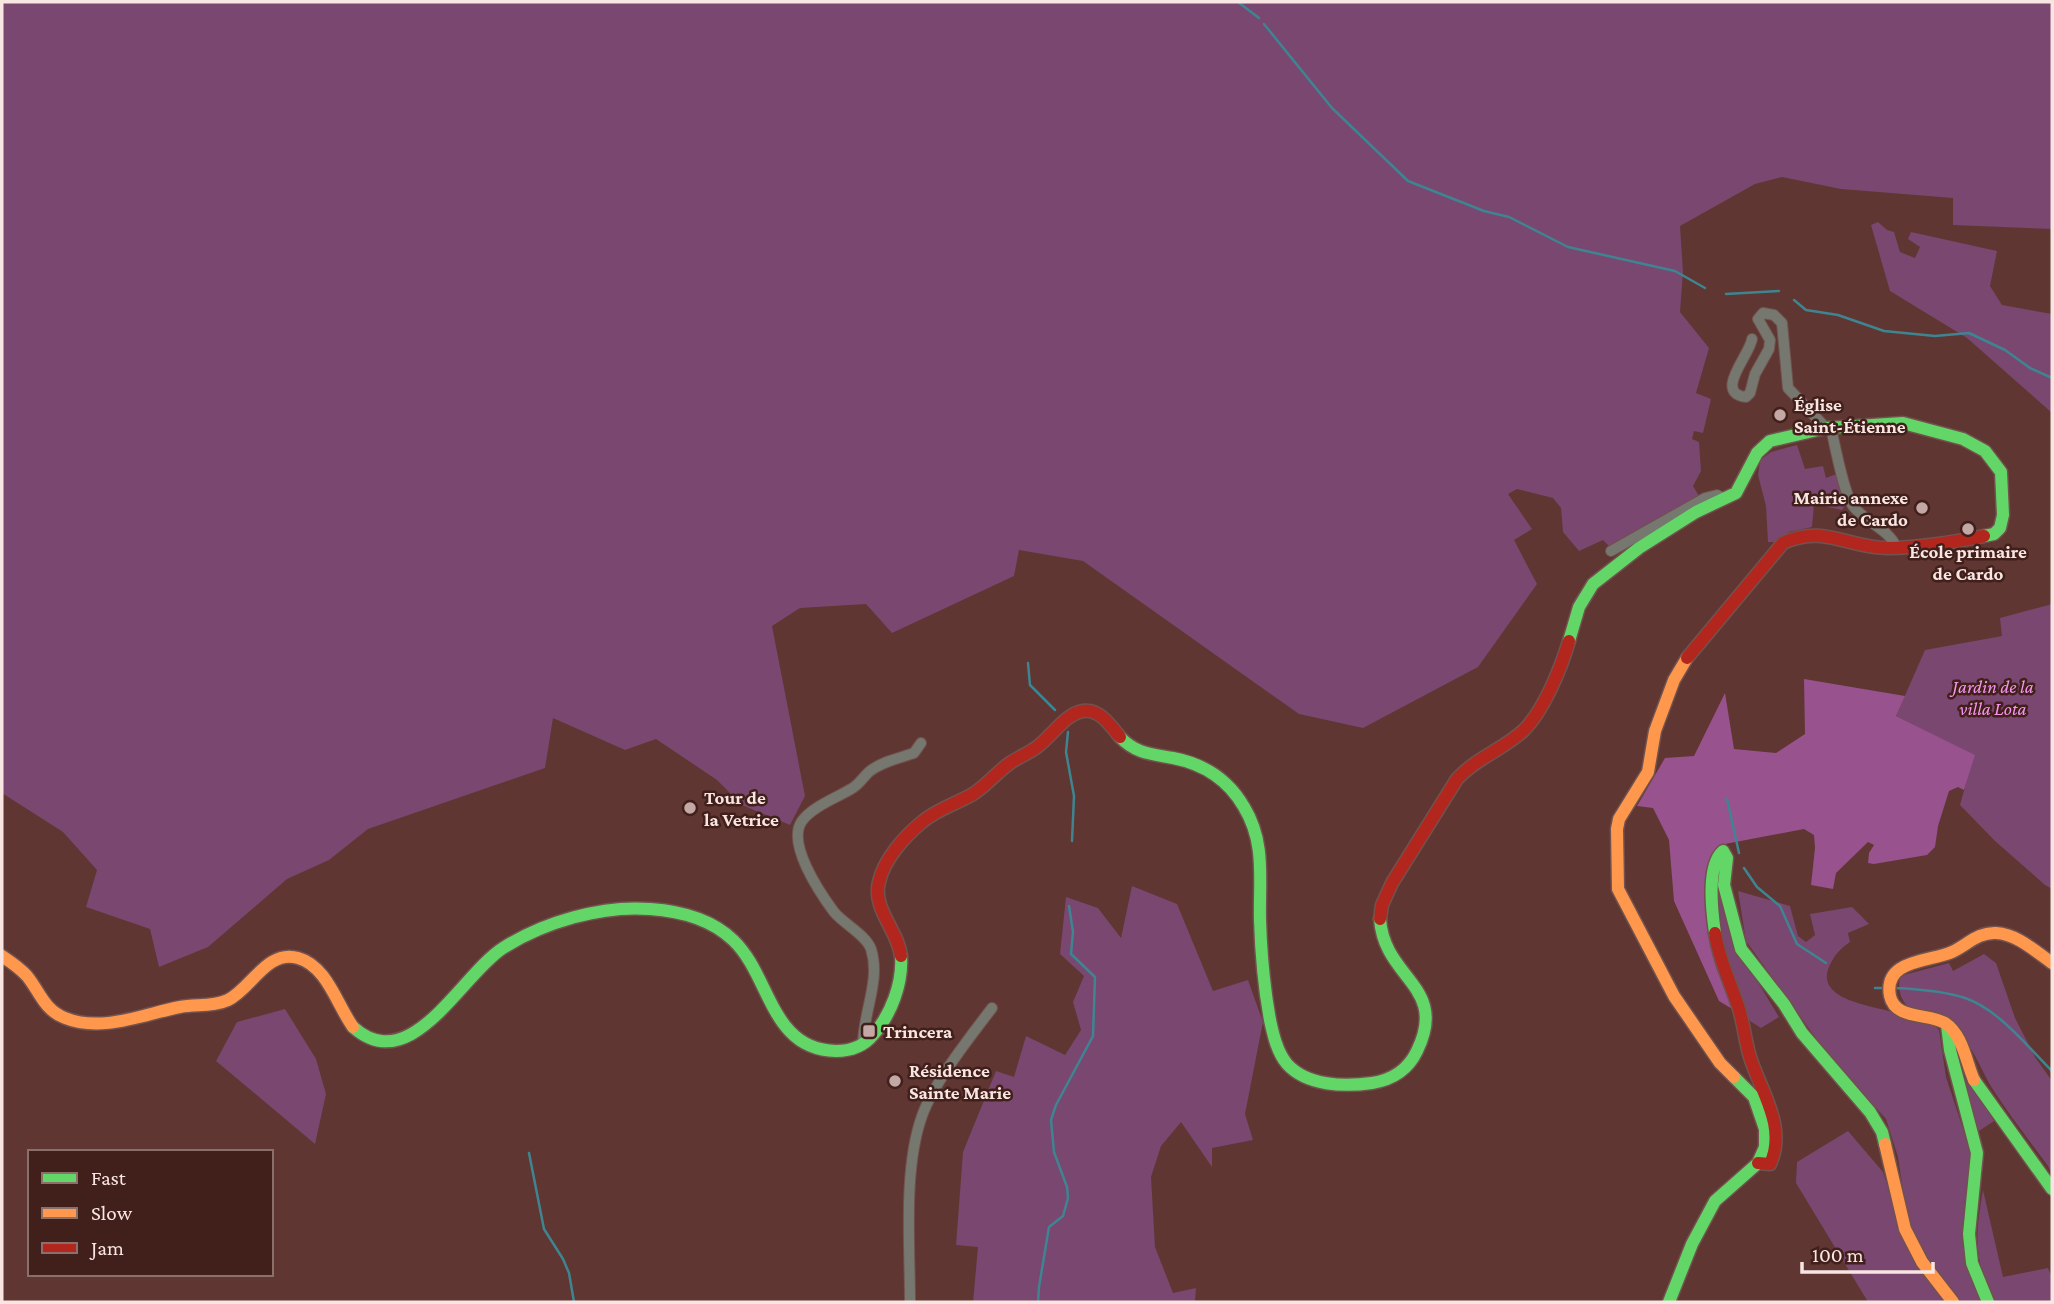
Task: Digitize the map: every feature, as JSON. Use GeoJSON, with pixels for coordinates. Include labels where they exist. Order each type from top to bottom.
{"type":"FeatureCollection","features":[{"type":"Feature","properties":{"kind":"street"},"geometry":{"type":"LineString","coordinates":[[1752,339],[1745,359],[1732,380],[1735,392],[1740,397],[1751,393],[1755,374],[1769,349],[1770,340],[1758,321],[1759,315],[1774,315],[1782,323],[1787,385],[1802,405],[1828,428],[1851,504],[1894,540],[1896,547]]}},
{"type":"Feature","properties":{"kind":"street"},"geometry":{"type":"LineString","coordinates":[[2,956],[24,973],[49,1009],[78,1021],[98,1023],[217,1003],[232,998],[273,960],[288,956],[304,959],[320,971],[356,1031],[373,1040],[386,1042],[405,1038],[422,1030],[491,956],[523,937],[617,908],[657,908],[706,923],[731,938],[747,956],[778,1020],[794,1037],[810,1047],[848,1051],[870,1039],[891,1005],[899,985],[903,963],[899,943],[879,906],[878,887],[882,871],[914,829],[930,816],[977,793],[1010,764],[1042,744],[1070,718],[1089,709],[1099,714],[1129,747],[1208,768],[1227,782],[1245,807],[1257,835],[1262,859],[1260,907],[1267,988],[1278,1047],[1284,1059],[1300,1074],[1322,1082],[1381,1083],[1397,1077],[1410,1065],[1427,1037],[1429,1021],[1422,995],[1381,938],[1380,916],[1387,890],[1457,779],[1467,768],[1523,731],[1536,713],[1564,656],[1579,607],[1593,584],[1639,548],[1696,512],[1737,493],[1757,453],[1770,442],[1828,428],[1902,423],[1963,439],[1985,451],[1997,464],[2003,478],[2003,515],[2000,528],[1994,534],[1896,547],[1878,547],[1808,533],[1783,543],[1686,659],[1674,680],[1655,730],[1648,772],[1621,813],[1617,829],[1618,890],[1674,996],[1720,1063],[1754,1097],[1765,1129],[1765,1147],[1758,1163],[1715,1201],[1692,1244],[1669,1302]]}},
{"type":"Feature","properties":{"kind":"street"},"geometry":{"type":"LineString","coordinates":[[1611,551],[1705,498],[1717,495],[1725,499]]}},
{"type":"Feature","properties":{"kind":"street"},"geometry":{"type":"LineString","coordinates":[[863,1044],[873,976],[872,950],[866,939],[838,916],[813,881],[797,843],[797,830],[802,819],[856,786],[870,771],[884,762],[915,753],[920,743]]}},
{"type":"Feature","properties":{"kind":"street"},"geometry":{"type":"LineString","coordinates":[[1758,1163],[1770,1164],[1775,1158],[1773,1115],[1750,1058],[1738,1005],[1719,956],[1712,893],[1715,861],[1718,854],[1723,852],[1727,858],[1724,885],[1741,949],[1784,1004],[1802,1033],[1870,1112],[1882,1132],[1905,1229],[1922,1262],[1953,1302]]}},
{"type":"Feature","properties":{"kind":"street"},"geometry":{"type":"LineString","coordinates":[[2052,963],[2013,937],[2001,932],[1991,932],[1976,937],[1955,951],[1898,969],[1890,981],[1891,998],[1903,1013],[1938,1020],[1955,1033],[1974,1079],[1996,1114],[2052,1189]]}},
{"type":"Feature","properties":{"kind":"street"},"geometry":{"type":"LineString","coordinates":[[910,1302],[910,1191],[922,1115],[944,1075],[992,1008]]}},
{"type":"Feature","properties":{"kind":"street"},"geometry":{"type":"LineString","coordinates":[[1947,1025],[1950,1050],[1977,1153],[1969,1234],[1972,1262],[1988,1302]]}},
{"type":"Feature","properties":{"kind":"green space"},"geometry":{"type":"Polygon","coordinates":[[[2,2],[2052,2],[2052,229],[1953,225],[1953,198],[1841,189],[1782,177],[1755,184],[1680,226],[1683,272],[1680,312],[1709,348],[1696,393],[1711,399],[1703,433],[1694,431],[1692,439],[1699,442],[1701,471],[1693,486],[1699,496],[1610,547],[1603,540],[1579,551],[1563,532],[1561,508],[1553,498],[1517,489],[1508,494],[1532,529],[1514,540],[1537,584],[1478,667],[1363,728],[1299,714],[1083,561],[1019,550],[1014,576],[892,633],[866,604],[800,608],[772,626],[805,796],[790,825],[742,805],[717,780],[656,739],[625,750],[553,718],[545,768],[368,829],[329,860],[287,879],[208,947],[159,967],[150,929],[86,907],[97,870],[63,832],[2,793],[2,2]]]}},
{"type":"Feature","properties":{"kind":"green space"},"geometry":{"type":"Polygon","coordinates":[[[1878,222],[1894,232],[1900,252],[1915,258],[1920,247],[1908,239],[1911,232],[1997,251],[1990,286],[2002,305],[2052,314],[2052,413],[1967,338],[1890,291],[1871,225],[1878,222]]]}},
{"type":"Feature","properties":{"kind":"green space"},"geometry":{"type":"Polygon","coordinates":[[[1797,445],[1805,469],[1823,466],[1826,478],[1839,473],[1848,502],[1842,510],[1814,504],[1812,527],[1789,532],[1778,542],[1768,542],[1766,506],[1758,475],[1760,460],[1771,452],[1797,445]]]}},
{"type":"Feature","properties":{"kind":"green space","name":"Jardin de la villa Lota"},"geometry":{"type":"Polygon","coordinates":[[[2052,604],[2052,889],[1995,841],[1960,805],[1974,755],[1896,716],[1925,650],[2002,636],[2000,618],[2052,604]]]}},
{"type":"Feature","properties":{"kind":"green space"},"geometry":{"type":"Polygon","coordinates":[[[1132,886],[1177,904],[1213,991],[1248,980],[1263,1022],[1245,1114],[1253,1140],[1212,1148],[1212,1167],[1181,1122],[1161,1146],[1151,1177],[1155,1247],[1173,1293],[1196,1288],[1195,1302],[973,1302],[978,1247],[956,1245],[963,1152],[996,1071],[1014,1077],[1026,1036],[1065,1055],[1081,1030],[1073,1002],[1084,976],[1060,954],[1066,897],[1098,908],[1121,938],[1132,886]]]}},
{"type":"Feature","properties":{"kind":"green space"},"geometry":{"type":"Polygon","coordinates":[[[1716,886],[1720,886],[1733,941],[1779,1017],[1761,1028],[1750,1021],[1726,965],[1716,886]]]}},
{"type":"Feature","properties":{"kind":"green space"},"geometry":{"type":"Polygon","coordinates":[[[1738,891],[1790,906],[1798,936],[1806,942],[1815,935],[1810,914],[1852,907],[1869,924],[1848,933],[1850,942],[1838,953],[1829,967],[1827,978],[1830,987],[1848,1000],[1935,1026],[1939,1030],[1946,1077],[1972,1156],[1965,1225],[1982,1302],[1958,1302],[1913,1235],[1906,1211],[1898,1157],[1886,1119],[1828,1055],[1746,941],[1738,891]]]}},
{"type":"Feature","properties":{"kind":"green space"},"geometry":{"type":"Polygon","coordinates":[[[1984,954],[1996,963],[2015,1018],[2035,1057],[2052,1081],[2052,1175],[1992,1088],[1963,1037],[1949,1027],[1918,1013],[1903,1000],[1900,976],[1949,963],[1953,971],[1984,954]]]}},
{"type":"Feature","properties":{"kind":"green space"},"geometry":{"type":"Polygon","coordinates":[[[285,1009],[316,1059],[326,1094],[315,1144],[216,1061],[237,1022],[285,1009]]]}},
{"type":"Feature","properties":{"kind":"green space"},"geometry":{"type":"Polygon","coordinates":[[[1963,1077],[1968,1077],[1994,1121],[1979,1131],[1971,1115],[1963,1077]]]}},
{"type":"Feature","properties":{"kind":"green space"},"geometry":{"type":"Polygon","coordinates":[[[1848,1131],[1883,1172],[1903,1234],[1949,1302],[1868,1302],[1796,1183],[1797,1162],[1848,1131]]]}},
{"type":"Feature","properties":{"kind":"green space"},"geometry":{"type":"Polygon","coordinates":[[[1983,1190],[2003,1277],[2048,1268],[2052,1277],[2052,1302],[1995,1302],[1979,1260],[1977,1235],[1983,1190]]]}},
{"type":"Feature","properties":{"kind":"shaded area"},"geometry":{"type":"Polygon","coordinates":[[[1804,679],[1905,696],[1896,716],[1975,755],[1964,790],[1958,787],[1949,791],[1938,826],[1935,847],[1927,855],[1868,863],[1869,853],[1874,845],[1868,842],[1836,873],[1833,889],[1811,885],[1814,835],[1804,829],[1725,844],[1718,851],[1716,967],[1734,1010],[1719,1001],[1674,901],[1669,840],[1653,808],[1637,806],[1665,758],[1694,756],[1725,693],[1734,749],[1776,753],[1805,734],[1804,679]]]}},
{"type":"Feature","properties":{"kind":"waterway"},"geometry":{"type":"LineString","coordinates":[[1238,2],[1259,18]]}},
{"type":"Feature","properties":{"kind":"waterway"},"geometry":{"type":"LineString","coordinates":[[1264,24],[1332,108],[1408,181],[1484,211],[1509,217],[1568,247],[1675,271],[1705,288]]}},
{"type":"Feature","properties":{"kind":"waterway"},"geometry":{"type":"LineString","coordinates":[[1726,294],[1779,291]]}},
{"type":"Feature","properties":{"kind":"waterway"},"geometry":{"type":"LineString","coordinates":[[1794,300],[1806,310],[1838,315],[1884,331],[1935,336],[1969,333],[2005,350],[2030,368],[2052,378]]}},
{"type":"Feature","properties":{"kind":"waterway"},"geometry":{"type":"LineString","coordinates":[[1028,663],[1030,685],[1055,710]]}},
{"type":"Feature","properties":{"kind":"waterway"},"geometry":{"type":"LineString","coordinates":[[1068,732],[1066,752],[1074,796],[1072,841]]}},
{"type":"Feature","properties":{"kind":"waterway"},"geometry":{"type":"LineString","coordinates":[[1727,799],[1739,853]]}},
{"type":"Feature","properties":{"kind":"waterway"},"geometry":{"type":"LineString","coordinates":[[1744,868],[1757,887],[1780,906],[1797,944],[1826,963]]}},
{"type":"Feature","properties":{"kind":"waterway"},"geometry":{"type":"LineString","coordinates":[[1038,1302],[1049,1227],[1063,1216],[1068,1198],[1067,1187],[1054,1152],[1051,1120],[1056,1105],[1093,1036],[1095,977],[1071,954],[1073,932],[1069,906]]}},
{"type":"Feature","properties":{"kind":"waterway"},"geometry":{"type":"LineString","coordinates":[[1875,988],[1885,988]]}},
{"type":"Feature","properties":{"kind":"waterway"},"geometry":{"type":"LineString","coordinates":[[1895,988],[1948,994],[1977,1003],[2001,1020],[2052,1071]]}},
{"type":"Feature","properties":{"kind":"waterway"},"geometry":{"type":"LineString","coordinates":[[529,1153],[544,1229],[569,1273],[574,1302]]}},
{"type":"Feature","properties":{"kind":"traffic: fast"},"geometry":{"type":"LineString","coordinates":[[1569,641],[1579,607],[1593,584],[1639,548],[1696,512],[1736,493],[1757,453],[1770,441],[1826,428],[1903,423],[1963,439],[1985,451],[2001,472],[2003,515],[2000,528],[1994,534],[1984,536]]}},
{"type":"Feature","properties":{"kind":"traffic: fast"},"geometry":{"type":"LineString","coordinates":[[1120,737],[1138,750],[1195,764],[1214,774],[1231,788],[1244,807],[1256,834],[1260,862],[1262,957],[1271,1025],[1276,1043],[1287,1064],[1305,1077],[1338,1085],[1379,1082],[1404,1069],[1417,1051],[1425,1029],[1425,1011],[1420,996],[1392,956],[1384,939],[1380,919]]}},
{"type":"Feature","properties":{"kind":"traffic: fast"},"geometry":{"type":"LineString","coordinates":[[1715,933],[1712,878],[1714,867],[1723,851],[1727,858],[1724,885],[1741,949],[1784,1004],[1802,1033],[1870,1112],[1882,1132],[1885,1144]]}},
{"type":"Feature","properties":{"kind":"traffic: fast"},"geometry":{"type":"LineString","coordinates":[[353,1027],[374,1040],[395,1040],[415,1032],[434,1017],[487,961],[503,948],[537,930],[574,917],[632,908],[694,917],[724,933],[746,955],[784,1025],[797,1038],[814,1047],[841,1051],[865,1042],[885,1018],[898,988],[901,956]]}},
{"type":"Feature","properties":{"kind":"traffic: fast"},"geometry":{"type":"LineString","coordinates":[[1947,1025],[1950,1050],[1977,1153],[1969,1234],[1972,1263],[1988,1302]]}},
{"type":"Feature","properties":{"kind":"traffic: fast"},"geometry":{"type":"LineString","coordinates":[[1669,1302],[1692,1244],[1715,1201],[1758,1163],[1765,1147],[1765,1129],[1754,1097],[1734,1077]]}},
{"type":"Feature","properties":{"kind":"traffic: fast"},"geometry":{"type":"LineString","coordinates":[[1974,1080],[2052,1189]]}},
{"type":"Feature","properties":{"kind":"traffic: slow"},"geometry":{"type":"LineString","coordinates":[[1687,658],[1674,680],[1655,731],[1648,772],[1619,819],[1618,889],[1674,996],[1720,1063],[1734,1077]]}},
{"type":"Feature","properties":{"kind":"traffic: slow"},"geometry":{"type":"LineString","coordinates":[[1974,1080],[1960,1042],[1951,1028],[1938,1020],[1905,1012],[1893,1004],[1890,984],[1894,975],[1910,964],[1952,952],[1990,933],[2004,934],[2018,940],[2052,963]]}},
{"type":"Feature","properties":{"kind":"traffic: slow"},"geometry":{"type":"LineString","coordinates":[[2,956],[27,976],[43,1000],[58,1015],[94,1024],[123,1021],[180,1007],[222,1002],[236,995],[268,964],[277,959],[298,958],[317,969],[353,1027]]}},
{"type":"Feature","properties":{"kind":"traffic: slow"},"geometry":{"type":"LineString","coordinates":[[1885,1144],[1905,1229],[1922,1262],[1953,1302]]}},
{"type":"Feature","properties":{"kind":"traffic: jam"},"geometry":{"type":"LineString","coordinates":[[1687,658],[1783,543],[1797,538],[1823,536],[1874,547],[1900,548],[1984,536]]}},
{"type":"Feature","properties":{"kind":"traffic: jam"},"geometry":{"type":"LineString","coordinates":[[1380,919],[1382,905],[1392,883],[1457,779],[1473,765],[1516,737],[1531,722],[1551,688],[1569,641]]}},
{"type":"Feature","properties":{"kind":"traffic: jam"},"geometry":{"type":"LineString","coordinates":[[901,956],[882,910],[878,892],[885,865],[909,834],[934,814],[967,798],[1010,763],[1037,747],[1076,713],[1094,712],[1109,723],[1120,737]]}},
{"type":"Feature","properties":{"kind":"traffic: jam"},"geometry":{"type":"LineString","coordinates":[[1715,933],[1741,1015],[1750,1057],[1774,1123],[1776,1137],[1770,1164],[1758,1163]]}},
{"type":"Feature","properties":{"kind":"place","name":"Église Saint-Étienne"},"geometry":{"type":"Point","coordinates":[1780,415]}},
{"type":"Feature","properties":{"kind":"place","name":"Mairie annexe de Cardo"},"geometry":{"type":"Point","coordinates":[1922,508]}},
{"type":"Feature","properties":{"kind":"place","name":"École primaire de Cardo"},"geometry":{"type":"Point","coordinates":[1968,529]}},
{"type":"Feature","properties":{"kind":"place","name":"Tour de la Vetrice"},"geometry":{"type":"Point","coordinates":[690,808]}},
{"type":"Feature","properties":{"kind":"place","name":"Trincera"},"geometry":{"type":"Point","coordinates":[869,1031]}},
{"type":"Feature","properties":{"kind":"place","name":"Résidence Sainte Marie"},"geometry":{"type":"Point","coordinates":[895,1081]}}]}
